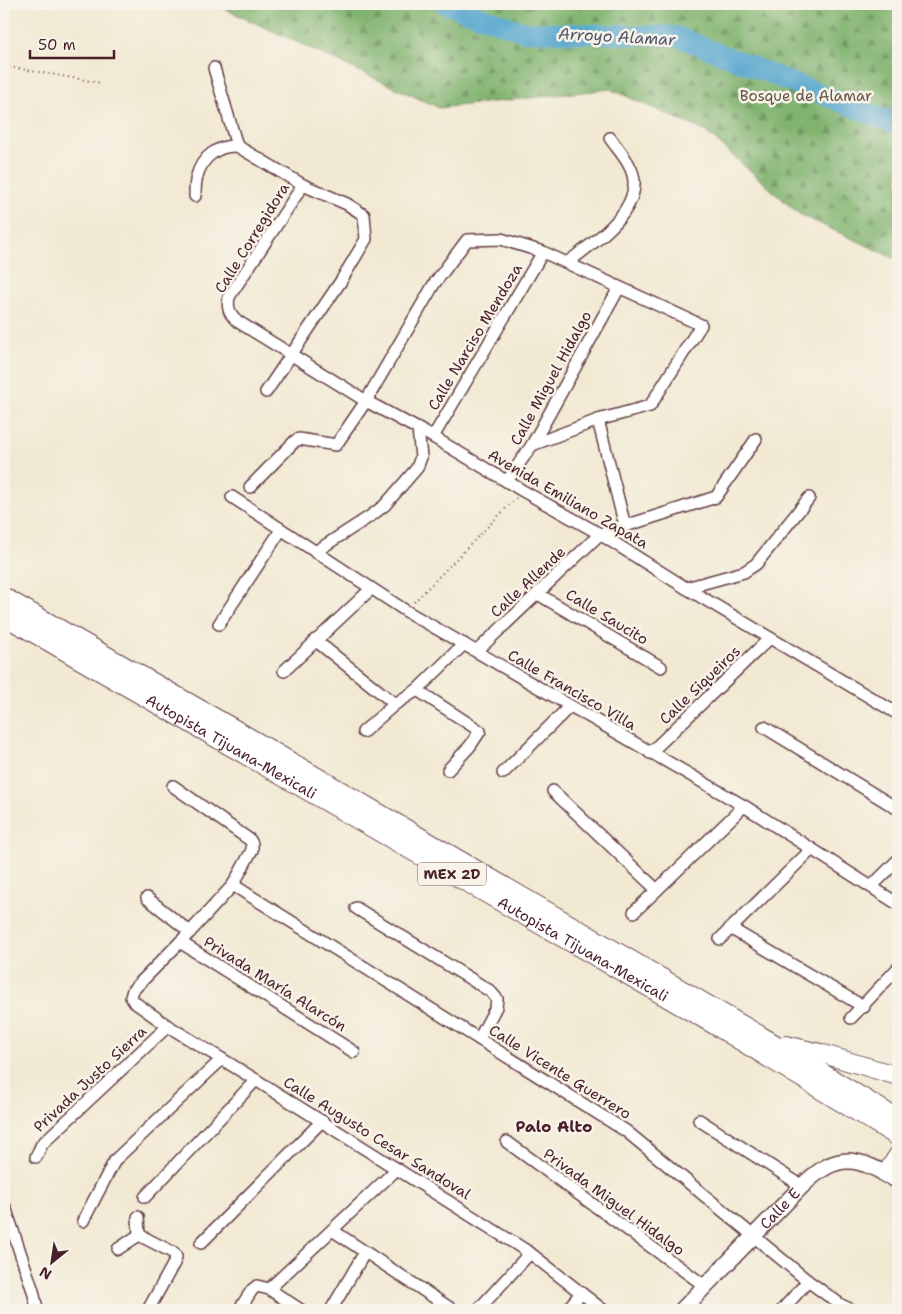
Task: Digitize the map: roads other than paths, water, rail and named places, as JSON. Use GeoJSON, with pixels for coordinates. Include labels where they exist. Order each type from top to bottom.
{"type":"FeatureCollection","features":[{"type":"Feature","properties":{"kind":"highway","name":"Autopista Tijuana-Mexicali"},"geometry":{"type":"LineString","coordinates":[[4,597],[240,732],[770,1041],[898,1118]]}},
{"type":"Feature","properties":{"kind":"highway","name":"Autopista Tijuana-Mexicali"},"geometry":{"type":"LineString","coordinates":[[4,616],[716,1026],[898,1137]]}},
{"type":"Feature","properties":{"kind":"highway"},"geometry":{"type":"LineString","coordinates":[[770,1041],[820,1053],[898,1076]]}},
{"type":"Feature","properties":{"kind":"highway"},"geometry":{"type":"LineString","coordinates":[[892,1178],[898,1154]]}},
{"type":"Feature","properties":{"kind":"main road","name":"Calle E"},"geometry":{"type":"LineString","coordinates":[[682,1310],[815,1173],[832,1163],[846,1161],[862,1163],[892,1178]]}},
{"type":"Feature","properties":{"kind":"street"},"geometry":{"type":"LineString","coordinates":[[214,68],[238,146]]}},
{"type":"Feature","properties":{"kind":"street"},"geometry":{"type":"LineString","coordinates":[[568,262],[596,241],[622,214],[632,198],[634,180],[628,163],[610,138]]}},
{"type":"Feature","properties":{"kind":"street"},"geometry":{"type":"LineString","coordinates":[[195,196],[196,177],[201,165],[213,152],[226,146],[238,146],[303,185],[347,204],[364,215],[366,239],[266,392]]}},
{"type":"Feature","properties":{"kind":"street","name":"Calle Corregidora"},"geometry":{"type":"LineString","coordinates":[[227,306],[230,297],[303,185]]}},
{"type":"Feature","properties":{"kind":"street"},"geometry":{"type":"LineString","coordinates":[[250,487],[295,440],[336,445],[366,401],[434,284],[467,240],[502,239],[543,252],[700,325],[650,406],[598,420],[532,445]]}},
{"type":"Feature","properties":{"kind":"street","name":"Calle Narciso Mendoza"},"geometry":{"type":"LineString","coordinates":[[433,437],[543,252]]}},
{"type":"Feature","properties":{"kind":"street","name":"Calle Miguel Hidalgo"},"geometry":{"type":"LineString","coordinates":[[507,481],[532,445],[619,288]]}},
{"type":"Feature","properties":{"kind":"street","name":"Avenida Emiliano Zapata"},"geometry":{"type":"LineString","coordinates":[[227,306],[230,315],[237,321],[366,401],[433,437],[600,534],[686,588],[898,714]]}},
{"type":"Feature","properties":{"kind":"street"},"geometry":{"type":"LineString","coordinates":[[598,420],[625,526]]}},
{"type":"Feature","properties":{"kind":"street"},"geometry":{"type":"LineString","coordinates":[[315,552],[378,510],[417,468],[421,457],[418,429]]}},
{"type":"Feature","properties":{"kind":"street"},"geometry":{"type":"LineString","coordinates":[[600,534],[716,498],[756,439]]}},
{"type":"Feature","properties":{"kind":"street","name":"Calle Francisco Villa"},"geometry":{"type":"LineString","coordinates":[[232,497],[406,611],[744,806],[898,904]]}},
{"type":"Feature","properties":{"kind":"street"},"geometry":{"type":"LineString","coordinates":[[686,588],[744,572],[756,564],[809,498]]}},
{"type":"Feature","properties":{"kind":"street"},"geometry":{"type":"LineString","coordinates":[[219,624],[281,530]]}},
{"type":"Feature","properties":{"kind":"street","name":"Calle Allende"},"geometry":{"type":"LineString","coordinates":[[477,651],[600,534]]}},
{"type":"Feature","properties":{"kind":"street"},"geometry":{"type":"LineString","coordinates":[[284,671],[371,589]]}},
{"type":"Feature","properties":{"kind":"street","name":"Calle Saucito"},"geometry":{"type":"LineString","coordinates":[[538,594],[661,667]]}},
{"type":"Feature","properties":{"kind":"street","name":"Calle Siqueiros"},"geometry":{"type":"LineString","coordinates":[[650,753],[770,638]]}},
{"type":"Feature","properties":{"kind":"street"},"geometry":{"type":"LineString","coordinates":[[315,640],[395,704]]}},
{"type":"Feature","properties":{"kind":"street"},"geometry":{"type":"LineString","coordinates":[[363,732],[395,704],[417,690],[464,644]]}},
{"type":"Feature","properties":{"kind":"street"},"geometry":{"type":"LineString","coordinates":[[417,690],[480,731],[470,746],[448,770]]}},
{"type":"Feature","properties":{"kind":"street"},"geometry":{"type":"LineString","coordinates":[[503,773],[570,706]]}},
{"type":"Feature","properties":{"kind":"street"},"geometry":{"type":"LineString","coordinates":[[764,727],[898,809]]}},
{"type":"Feature","properties":{"kind":"street"},"geometry":{"type":"LineString","coordinates":[[173,786],[250,840],[252,844],[252,850],[233,885],[180,942]]}},
{"type":"Feature","properties":{"kind":"street"},"geometry":{"type":"LineString","coordinates":[[553,791],[656,890]]}},
{"type":"Feature","properties":{"kind":"street"},"geometry":{"type":"LineString","coordinates":[[634,912],[744,806]]}},
{"type":"Feature","properties":{"kind":"street"},"geometry":{"type":"LineString","coordinates":[[720,939],[812,849]]}},
{"type":"Feature","properties":{"kind":"street"},"geometry":{"type":"LineString","coordinates":[[872,886],[898,860]]}},
{"type":"Feature","properties":{"kind":"street","name":"Calle Vicente Guerrero"},"geometry":{"type":"LineString","coordinates":[[233,885],[626,1131],[839,1307],[852,1310]]}},
{"type":"Feature","properties":{"kind":"street"},"geometry":{"type":"LineString","coordinates":[[147,898],[190,932]]}},
{"type":"Feature","properties":{"kind":"street"},"geometry":{"type":"LineString","coordinates":[[356,908],[490,990],[496,999],[496,1006],[480,1040]]}},
{"type":"Feature","properties":{"kind":"street"},"geometry":{"type":"LineString","coordinates":[[730,928],[864,1006]]}},
{"type":"Feature","properties":{"kind":"street","name":"Calle Augusto Cesar Sandoval"},"geometry":{"type":"LineString","coordinates":[[180,942],[133,990],[131,997],[134,1002],[168,1026],[530,1252],[603,1310]]}},
{"type":"Feature","properties":{"kind":"street","name":"Privada María Alarcón"},"geometry":{"type":"LineString","coordinates":[[180,942],[354,1052]]}},
{"type":"Feature","properties":{"kind":"street"},"geometry":{"type":"LineString","coordinates":[[851,1018],[898,968]]}},
{"type":"Feature","properties":{"kind":"street","name":"Privada Justo Sierra"},"geometry":{"type":"LineString","coordinates":[[36,1156],[42,1144],[168,1026]]}},
{"type":"Feature","properties":{"kind":"street"},"geometry":{"type":"LineString","coordinates":[[83,1221],[115,1160],[222,1059]]}},
{"type":"Feature","properties":{"kind":"street"},"geometry":{"type":"LineString","coordinates":[[145,1197],[256,1080]]}},
{"type":"Feature","properties":{"kind":"street"},"geometry":{"type":"LineString","coordinates":[[699,1120],[802,1186]]}},
{"type":"Feature","properties":{"kind":"street"},"geometry":{"type":"LineString","coordinates":[[200,1243],[322,1121]]}},
{"type":"Feature","properties":{"kind":"street","name":"Privada Miguel Hidalgo"},"geometry":{"type":"LineString","coordinates":[[507,1142],[704,1286]]}},
{"type":"Feature","properties":{"kind":"street"},"geometry":{"type":"LineString","coordinates":[[270,1288],[397,1169]]}},
{"type":"Feature","properties":{"kind":"street"},"geometry":{"type":"LineString","coordinates":[[5,1207],[39,1309],[27,1308],[25,1310]]}},
{"type":"Feature","properties":{"kind":"street"},"geometry":{"type":"LineString","coordinates":[[138,1217],[139,1235]]}},
{"type":"Feature","properties":{"kind":"street"},"geometry":{"type":"LineString","coordinates":[[332,1230],[453,1310]]}},
{"type":"Feature","properties":{"kind":"street"},"geometry":{"type":"LineString","coordinates":[[118,1249],[139,1235]]}},
{"type":"Feature","properties":{"kind":"street"},"geometry":{"type":"LineString","coordinates":[[139,1235],[174,1253],[176,1256],[148,1310]]}},
{"type":"Feature","properties":{"kind":"street"},"geometry":{"type":"LineString","coordinates":[[331,1310],[365,1252]]}},
{"type":"Feature","properties":{"kind":"street"},"geometry":{"type":"LineString","coordinates":[[478,1310],[530,1252]]}},
{"type":"Feature","properties":{"kind":"street"},"geometry":{"type":"LineString","coordinates":[[782,1310],[808,1281]]}},
{"type":"Feature","properties":{"kind":"street"},"geometry":{"type":"LineString","coordinates":[[239,1310],[252,1290],[257,1286],[270,1288],[301,1310]]}},
{"type":"Feature","properties":{"kind":"street"},"geometry":{"type":"LineString","coordinates":[[567,1310],[582,1293]]}},
{"type":"Feature","properties":{"kind":"waterway","name":"Arroyo Alamar"},"geometry":{"type":"LineString","coordinates":[[445,4],[525,32],[676,36],[898,125]]}},
{"type":"Feature","properties":{"kind":"waterway"},"geometry":{"type":"LineString","coordinates":[[887,121],[898,92]]}},
{"type":"Feature","properties":{"kind":"district","name":"Palo Alto"},"geometry":{"type":"Point","coordinates":[554,1126]}},
{"type":"Feature","properties":{"kind":"park label","name":"Bosque de Alamar"},"geometry":{"type":"Point","coordinates":[806,96]}}]}
